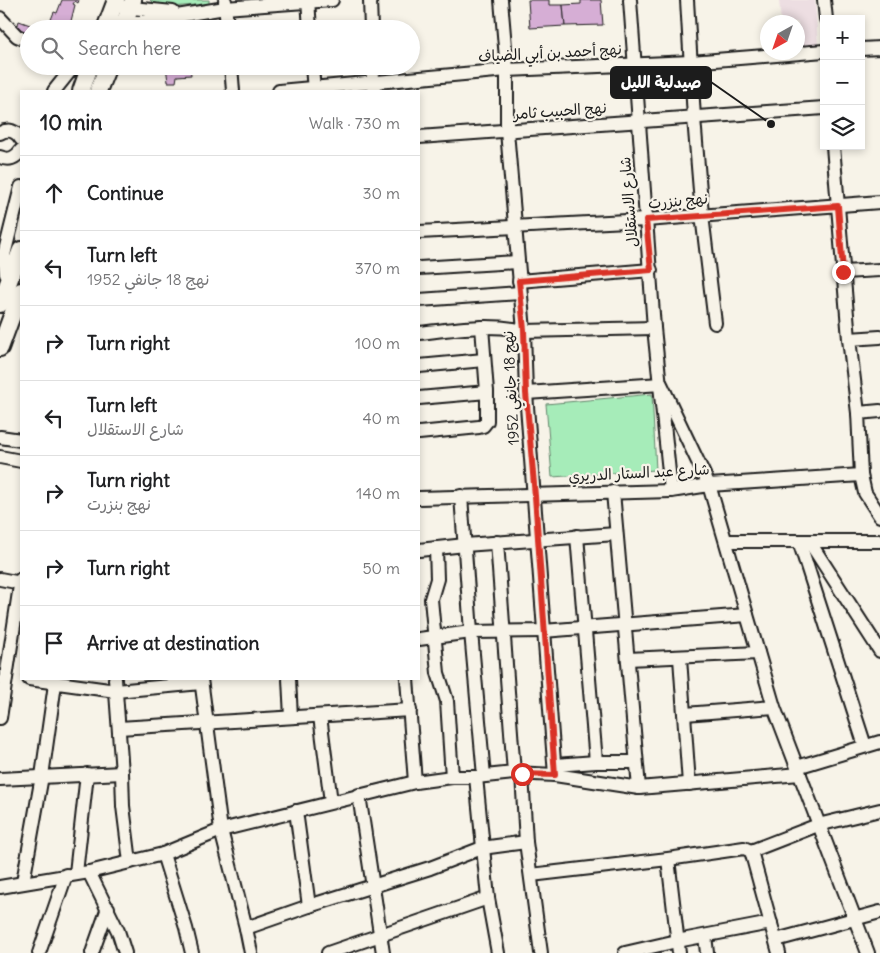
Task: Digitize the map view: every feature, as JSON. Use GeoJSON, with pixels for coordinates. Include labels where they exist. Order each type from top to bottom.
{"type":"FeatureCollection","features":[{"type":"Feature","properties":{"kind":"main road"},"geometry":{"type":"LineString","coordinates":[[81,90],[87,75]]}},
{"type":"Feature","properties":{"kind":"main road"},"geometry":{"type":"LineString","coordinates":[[98,90],[104,75]]}},
{"type":"Feature","properties":{"kind":"main road"},"geometry":{"type":"LineString","coordinates":[[0,304],[6,274],[20,256]]}},
{"type":"Feature","properties":{"kind":"main road"},"geometry":{"type":"LineString","coordinates":[[0,348],[20,294]]}},
{"type":"Feature","properties":{"kind":"street"},"geometry":{"type":"LineString","coordinates":[[156,20],[193,13],[225,4],[332,0]]}},
{"type":"Feature","properties":{"kind":"street"},"geometry":{"type":"LineString","coordinates":[[370,0],[371,20]]}},
{"type":"Feature","properties":{"kind":"street","name":"نهج 18 جانفي 1952"},"geometry":{"type":"LineString","coordinates":[[501,0],[507,70],[507,131],[524,330],[526,393],[555,770]]}},
{"type":"Feature","properties":{"kind":"street","name":"شارع الاستقلال"},"geometry":{"type":"LineString","coordinates":[[630,0],[654,328],[671,491]]}},
{"type":"Feature","properties":{"kind":"street"},"geometry":{"type":"LineString","coordinates":[[686,0],[702,215],[714,323]]}},
{"type":"Feature","properties":{"kind":"street"},"geometry":{"type":"LineString","coordinates":[[824,0],[826,15]]}},
{"type":"Feature","properties":{"kind":"street"},"geometry":{"type":"LineString","coordinates":[[308,1],[309,20]]}},
{"type":"Feature","properties":{"kind":"street"},"geometry":{"type":"LineString","coordinates":[[225,4],[226,20]]}},
{"type":"Feature","properties":{"kind":"street"},"geometry":{"type":"LineString","coordinates":[[119,14],[138,20]]}},
{"type":"Feature","properties":{"kind":"street"},"geometry":{"type":"LineString","coordinates":[[1,22],[20,37]]}},
{"type":"Feature","properties":{"kind":"street"},"geometry":{"type":"LineString","coordinates":[[865,49],[880,48]]}},
{"type":"Feature","properties":{"kind":"street","name":"نهج أحمد بن أبي الضياف"},"geometry":{"type":"LineString","coordinates":[[314,90],[373,87],[507,70],[690,62],[820,50]]}},
{"type":"Feature","properties":{"kind":"street"},"geometry":{"type":"LineString","coordinates":[[55,90],[67,75]]}},
{"type":"Feature","properties":{"kind":"street"},"geometry":{"type":"LineString","coordinates":[[232,75],[233,90]]}},
{"type":"Feature","properties":{"kind":"street"},"geometry":{"type":"LineString","coordinates":[[313,75],[314,90]]}},
{"type":"Feature","properties":{"kind":"street","name":"نهج الحبيب ثامر"},"geometry":{"type":"LineString","coordinates":[[420,137],[820,108]]}},
{"type":"Feature","properties":{"kind":"street"},"geometry":{"type":"LineString","coordinates":[[0,133],[8,130],[14,132],[20,138]]}},
{"type":"Feature","properties":{"kind":"street"},"geometry":{"type":"LineString","coordinates":[[833,150],[849,339],[858,413],[861,475],[865,493],[880,516]]}},
{"type":"Feature","properties":{"kind":"street"},"geometry":{"type":"LineString","coordinates":[[0,157],[13,158],[18,156],[20,152]]}},
{"type":"Feature","properties":{"kind":"street"},"geometry":{"type":"LineString","coordinates":[[6,274],[4,255],[20,191]]}},
{"type":"Feature","properties":{"kind":"street","name":"نهج بنزرت"},"geometry":{"type":"LineString","coordinates":[[420,232],[646,220],[880,202]]}},
{"type":"Feature","properties":{"kind":"street"},"geometry":{"type":"LineString","coordinates":[[420,268],[517,262]]}},
{"type":"Feature","properties":{"kind":"street"},"geometry":{"type":"LineString","coordinates":[[420,300],[651,270]]}},
{"type":"Feature","properties":{"kind":"street"},"geometry":{"type":"LineString","coordinates":[[843,272],[880,270]]}},
{"type":"Feature","properties":{"kind":"street"},"geometry":{"type":"LineString","coordinates":[[420,333],[482,327],[524,330],[654,328]]}},
{"type":"Feature","properties":{"kind":"street"},"geometry":{"type":"LineString","coordinates":[[420,433],[483,426],[486,421],[482,327]]}},
{"type":"Feature","properties":{"kind":"street"},"geometry":{"type":"LineString","coordinates":[[849,339],[880,337]]}},
{"type":"Feature","properties":{"kind":"street"},"geometry":{"type":"LineString","coordinates":[[420,366],[484,360]]}},
{"type":"Feature","properties":{"kind":"street"},"geometry":{"type":"LineString","coordinates":[[526,393],[661,384],[709,486],[774,707],[868,953]]}},
{"type":"Feature","properties":{"kind":"street"},"geometry":{"type":"LineString","coordinates":[[420,398],[486,392]]}},
{"type":"Feature","properties":{"kind":"street"},"geometry":{"type":"LineString","coordinates":[[858,413],[880,411]]}},
{"type":"Feature","properties":{"kind":"street"},"geometry":{"type":"LineString","coordinates":[[0,437],[20,440]]}},
{"type":"Feature","properties":{"kind":"street"},"geometry":{"type":"LineString","coordinates":[[0,457],[20,461]]}},
{"type":"Feature","properties":{"kind":"street","name":"شارع عبد الستار الدريري"},"geometry":{"type":"LineString","coordinates":[[420,498],[671,491],[709,486],[861,475]]}},
{"type":"Feature","properties":{"kind":"street"},"geometry":{"type":"LineString","coordinates":[[614,492],[616,534],[639,788]]}},
{"type":"Feature","properties":{"kind":"street"},"geometry":{"type":"LineString","coordinates":[[461,496],[480,776],[482,848],[488,898],[498,953]]}},
{"type":"Feature","properties":{"kind":"street"},"geometry":{"type":"LineString","coordinates":[[420,550],[497,542],[616,534]]}},
{"type":"Feature","properties":{"kind":"street"},"geometry":{"type":"LineString","coordinates":[[577,536],[596,762]]}},
{"type":"Feature","properties":{"kind":"street"},"geometry":{"type":"LineString","coordinates":[[726,541],[880,541]]}},
{"type":"Feature","properties":{"kind":"street"},"geometry":{"type":"LineString","coordinates":[[804,541],[880,651]]}},
{"type":"Feature","properties":{"kind":"street"},"geometry":{"type":"LineString","coordinates":[[804,541],[865,746]]}},
{"type":"Feature","properties":{"kind":"street"},"geometry":{"type":"LineString","coordinates":[[497,542],[503,632],[518,774],[541,953]]}},
{"type":"Feature","properties":{"kind":"street"},"geometry":{"type":"LineString","coordinates":[[436,548],[437,579],[431,599],[438,674],[447,701],[452,777]]}},
{"type":"Feature","properties":{"kind":"street"},"geometry":{"type":"LineString","coordinates":[[0,579],[20,581]]}},
{"type":"Feature","properties":{"kind":"street"},"geometry":{"type":"LineString","coordinates":[[0,718],[20,588]]}},
{"type":"Feature","properties":{"kind":"street"},"geometry":{"type":"LineString","coordinates":[[420,639],[471,632],[544,631],[746,615]]}},
{"type":"Feature","properties":{"kind":"street"},"geometry":{"type":"LineString","coordinates":[[628,659],[758,653]]}},
{"type":"Feature","properties":{"kind":"street"},"geometry":{"type":"LineString","coordinates":[[680,658],[688,784]]}},
{"type":"Feature","properties":{"kind":"street"},"geometry":{"type":"LineString","coordinates":[[7,675],[20,677]]}},
{"type":"Feature","properties":{"kind":"street"},"geometry":{"type":"LineString","coordinates":[[36,680],[115,685],[201,681],[221,830],[246,928],[250,953]]}},
{"type":"Feature","properties":{"kind":"street"},"geometry":{"type":"LineString","coordinates":[[289,680],[291,717]]}},
{"type":"Feature","properties":{"kind":"street"},"geometry":{"type":"LineString","coordinates":[[407,680],[415,782]]}},
{"type":"Feature","properties":{"kind":"street"},"geometry":{"type":"LineString","coordinates":[[23,882],[42,776],[50,682]]}},
{"type":"Feature","properties":{"kind":"street"},"geometry":{"type":"LineString","coordinates":[[115,685],[123,806],[130,862]]}},
{"type":"Feature","properties":{"kind":"street"},"geometry":{"type":"LineString","coordinates":[[685,714],[774,707]]}},
{"type":"Feature","properties":{"kind":"street"},"geometry":{"type":"LineString","coordinates":[[119,728],[410,710]]}},
{"type":"Feature","properties":{"kind":"street"},"geometry":{"type":"LineString","coordinates":[[320,716],[331,802]]}},
{"type":"Feature","properties":{"kind":"street"},"geometry":{"type":"LineString","coordinates":[[555,770],[639,788],[688,784],[799,771],[880,742]]}},
{"type":"Feature","properties":{"kind":"street"},"geometry":{"type":"LineString","coordinates":[[0,888],[163,854],[221,830],[415,782],[452,777],[555,770],[596,762],[636,762]]}},
{"type":"Feature","properties":{"kind":"street"},"geometry":{"type":"LineString","coordinates":[[0,779],[122,773]]}},
{"type":"Feature","properties":{"kind":"street"},"geometry":{"type":"LineString","coordinates":[[39,953],[77,873],[87,774]]}},
{"type":"Feature","properties":{"kind":"street"},"geometry":{"type":"LineString","coordinates":[[359,795],[383,953]]}},
{"type":"Feature","properties":{"kind":"street"},"geometry":{"type":"LineString","coordinates":[[296,810],[309,906]]}},
{"type":"Feature","properties":{"kind":"street"},"geometry":{"type":"LineString","coordinates":[[531,875],[668,860],[740,848],[751,851],[818,825],[880,810]]}},
{"type":"Feature","properties":{"kind":"street"},"geometry":{"type":"LineString","coordinates":[[246,928],[430,868],[482,848],[526,842]]}},
{"type":"Feature","properties":{"kind":"street"},"geometry":{"type":"LineString","coordinates":[[751,851],[779,953]]}},
{"type":"Feature","properties":{"kind":"street"},"geometry":{"type":"LineString","coordinates":[[163,854],[192,953]]}},
{"type":"Feature","properties":{"kind":"street"},"geometry":{"type":"LineString","coordinates":[[668,860],[678,947]]}},
{"type":"Feature","properties":{"kind":"street"},"geometry":{"type":"LineString","coordinates":[[77,873],[108,908],[125,953]]}},
{"type":"Feature","properties":{"kind":"street"},"geometry":{"type":"LineString","coordinates":[[328,953],[488,898]]}},
{"type":"Feature","properties":{"kind":"street"},"geometry":{"type":"LineString","coordinates":[[92,953],[108,908]]}},
{"type":"Feature","properties":{"kind":"street"},"geometry":{"type":"LineString","coordinates":[[776,940],[880,912]]}},
{"type":"Feature","properties":{"kind":"street"},"geometry":{"type":"LineString","coordinates":[[625,953],[678,947],[705,936],[771,923]]}},
{"type":"Feature","properties":{"kind":"street"},"geometry":{"type":"LineString","coordinates":[[705,936],[707,953]]}},
{"type":"Feature","properties":{"kind":"shaded area"},"geometry":{"type":"Polygon","coordinates":[[[779,0],[815,0],[818,46],[805,47],[805,15],[780,15],[779,0]]]}},
{"type":"Feature","properties":{"kind":"green space"},"geometry":{"type":"Polygon","coordinates":[[[150,0],[209,0],[209,4],[158,8],[150,0]]]}},
{"type":"Feature","properties":{"kind":"green space"},"geometry":{"type":"Polygon","coordinates":[[[652,394],[656,470],[552,477],[546,404],[652,394]]]}},
{"type":"Feature","properties":{"kind":"building"},"geometry":{"type":"Polygon","coordinates":[[[62,0],[79,0],[78,3],[75,1],[73,4],[75,5],[71,20],[51,20],[54,12],[57,13],[62,0]]]}},
{"type":"Feature","properties":{"kind":"building"},"geometry":{"type":"Polygon","coordinates":[[[528,0],[549,0],[549,5],[563,5],[565,26],[530,28],[528,0]]]}},
{"type":"Feature","properties":{"kind":"building"},"geometry":{"type":"Polygon","coordinates":[[[581,0],[601,0],[603,25],[565,26],[563,5],[581,4],[581,0]]]}},
{"type":"Feature","properties":{"kind":"building"},"geometry":{"type":"Polygon","coordinates":[[[19,21],[20,32],[16,31],[19,21]]]}},
{"type":"Feature","properties":{"kind":"building"},"geometry":{"type":"Polygon","coordinates":[[[167,75],[191,75],[177,76],[176,82],[168,82],[167,75]]]}},
{"type":"Feature","properties":{"kind":"place","name":"صيدلية الليل"},"geometry":{"type":"Point","coordinates":[771,124]}},
{"type":"Feature","properties":{"kind":"route"},"geometry":{"type":"LineString","coordinates":[[522,774],[555,775],[555,765],[519,281],[651,270],[646,220],[838,206],[843,272]]}}]}
